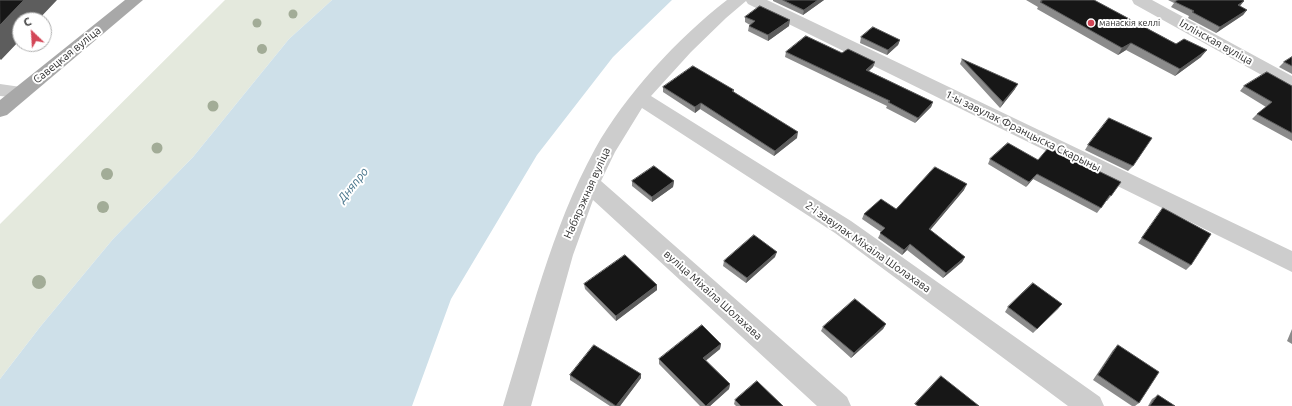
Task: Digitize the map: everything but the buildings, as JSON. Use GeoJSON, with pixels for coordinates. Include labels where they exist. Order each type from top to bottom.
{"type":"FeatureCollection","features":[{"type":"Feature","properties":{"kind":"main road","name":"Савецкая вуліца"},"geometry":{"type":"LineString","coordinates":[[0,110],[135,0]]}},
{"type":"Feature","properties":{"kind":"street","name":"Набярэжная вуліца"},"geometry":{"type":"LineString","coordinates":[[517,406],[561,255],[589,183],[605,150],[639,96],[720,14],[738,0]]}},
{"type":"Feature","properties":{"kind":"street","name":"1-ы завулак Францыска Скарыны"},"geometry":{"type":"LineString","coordinates":[[754,0],[1292,262]]}},
{"type":"Feature","properties":{"kind":"street","name":"Іллінская вуліца"},"geometry":{"type":"LineString","coordinates":[[1140,0],[1292,84]]}},
{"type":"Feature","properties":{"kind":"street"},"geometry":{"type":"LineString","coordinates":[[0,90],[21,92]]}},
{"type":"Feature","properties":{"kind":"street","name":"2-і завулак Міхаіла Шолахава"},"geometry":{"type":"LineString","coordinates":[[639,96],[843,227],[1090,406]]}},
{"type":"Feature","properties":{"kind":"street","name":"вуліца Міхаіла Шолахава"},"geometry":{"type":"LineString","coordinates":[[589,183],[837,406]]}},
{"type":"Feature","properties":{"kind":"shaded area"},"geometry":{"type":"Polygon","coordinates":[[[225,0],[332,0],[289,39],[193,157],[113,239],[40,327],[0,379],[0,224],[225,0]]]}},
{"type":"Feature","properties":{"kind":"water","name":"Дняпро"},"geometry":{"type":"Polygon","coordinates":[[[332,0],[672,0],[613,57],[537,155],[451,299],[412,406],[0,406],[0,379],[40,327],[113,239],[193,157],[289,39],[332,0]]]}},
{"type":"Feature","properties":{"kind":"place","name":"манаскія келлі"},"geometry":{"type":"Point","coordinates":[1091,23]}}]}
